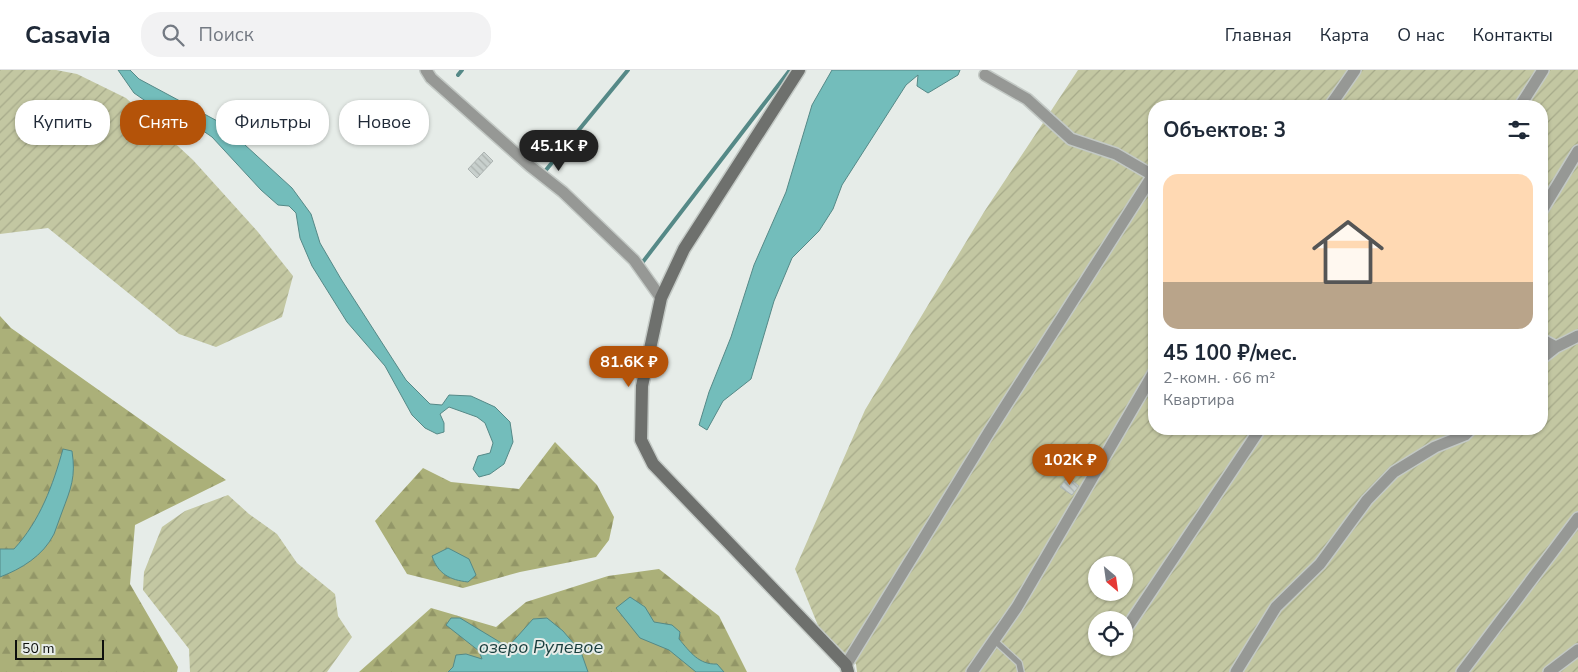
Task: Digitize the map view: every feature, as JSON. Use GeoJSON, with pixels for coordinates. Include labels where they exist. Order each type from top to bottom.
{"type":"FeatureCollection","features":[{"type":"Feature","properties":{"kind":"street"},"geometry":{"type":"LineString","coordinates":[[426,70],[438,84],[530,166],[563,192],[634,260],[661,298]]}},
{"type":"Feature","properties":{"kind":"street"},"geometry":{"type":"LineString","coordinates":[[799,70],[684,249],[661,298],[642,386],[642,440],[653,464],[847,668],[989,432],[1148,183]]}},
{"type":"Feature","properties":{"kind":"street"},"geometry":{"type":"LineString","coordinates":[[1334,100],[1355,70]]}},
{"type":"Feature","properties":{"kind":"street"},"geometry":{"type":"LineString","coordinates":[[1524,100],[1543,70]]}},
{"type":"Feature","properties":{"kind":"street"},"geometry":{"type":"LineString","coordinates":[[985,76],[1028,99],[1071,139],[1116,154],[1148,172]]}},
{"type":"Feature","properties":{"kind":"street"},"geometry":{"type":"LineString","coordinates":[[1548,200],[1578,151]]}},
{"type":"Feature","properties":{"kind":"street"},"geometry":{"type":"LineString","coordinates":[[1548,353],[1556,347],[1578,336]]}},
{"type":"Feature","properties":{"kind":"street"},"geometry":{"type":"LineString","coordinates":[[1548,343],[1556,347]]}},
{"type":"Feature","properties":{"kind":"street"},"geometry":{"type":"LineString","coordinates":[[972,672],[1017,607],[1148,382]]}},
{"type":"Feature","properties":{"kind":"street"},"geometry":{"type":"LineString","coordinates":[[1133,619],[1256,435]]}},
{"type":"Feature","properties":{"kind":"street"},"geometry":{"type":"LineString","coordinates":[[1236,672],[1276,607],[1320,564],[1367,500],[1394,472],[1435,447],[1465,435]]}},
{"type":"Feature","properties":{"kind":"street"},"geometry":{"type":"LineString","coordinates":[[1462,672],[1578,518]]}},
{"type":"Feature","properties":{"kind":"street"},"geometry":{"type":"LineString","coordinates":[[1549,672],[1578,650]]}},
{"type":"Feature","properties":{"kind":"lane"},"geometry":{"type":"LineString","coordinates":[[994,640],[1019,663],[1021,672]]}},
{"type":"Feature","properties":{"kind":"green space"},"geometry":{"type":"Polygon","coordinates":[[[0,70],[56,70],[77,74],[126,98],[128,100],[120,100],[120,145],[177,145],[193,160],[258,232],[293,276],[282,317],[216,347],[179,334],[48,228],[0,234],[0,70]]]}},
{"type":"Feature","properties":{"kind":"green space"},"geometry":{"type":"Polygon","coordinates":[[[1078,70],[1578,70],[1578,672],[857,672],[856,664],[819,628],[795,569],[865,410],[984,212],[1078,70]]]}},
{"type":"Feature","properties":{"kind":"green space"},"geometry":{"type":"Polygon","coordinates":[[[0,316],[11,328],[226,480],[135,525],[130,584],[178,667],[177,672],[0,672],[0,316]]]}},
{"type":"Feature","properties":{"kind":"green space"},"geometry":{"type":"Polygon","coordinates":[[[555,442],[597,485],[614,517],[609,540],[596,557],[520,572],[463,588],[407,574],[375,521],[423,468],[451,482],[519,489],[555,442]]]}},
{"type":"Feature","properties":{"kind":"green space"},"geometry":{"type":"Polygon","coordinates":[[[228,495],[249,514],[277,534],[297,563],[335,594],[338,616],[352,637],[327,672],[190,672],[189,649],[143,590],[144,572],[162,527],[185,511],[228,495]]]}},
{"type":"Feature","properties":{"kind":"green space"},"geometry":{"type":"Polygon","coordinates":[[[659,569],[719,616],[747,672],[359,672],[431,608],[496,627],[526,602],[608,576],[659,569]]]}},
{"type":"Feature","properties":{"kind":"water"},"geometry":{"type":"Polygon","coordinates":[[[118,70],[130,70],[139,79],[178,100],[144,100],[134,93],[118,70]]]}},
{"type":"Feature","properties":{"kind":"water"},"geometry":{"type":"Polygon","coordinates":[[[832,70],[960,70],[958,75],[928,93],[917,86],[918,75],[906,85],[842,185],[833,209],[819,231],[792,258],[774,301],[751,379],[723,401],[707,430],[699,425],[709,392],[731,337],[754,265],[786,192],[812,105],[832,70]]]}},
{"type":"Feature","properties":{"kind":"water"},"geometry":{"type":"Polygon","coordinates":[[[206,115],[216,120],[216,141],[206,133],[206,115]]]}},
{"type":"Feature","properties":{"kind":"water"},"geometry":{"type":"Polygon","coordinates":[[[219,145],[245,145],[292,188],[311,214],[320,243],[341,279],[406,380],[430,404],[442,405],[449,395],[471,396],[495,407],[510,422],[513,442],[504,464],[490,474],[479,477],[473,469],[478,456],[490,453],[493,443],[485,423],[477,417],[449,407],[440,414],[444,423],[444,432],[437,434],[425,428],[412,415],[385,366],[347,322],[312,266],[300,238],[296,213],[289,206],[278,205],[261,190],[219,145]]]}},
{"type":"Feature","properties":{"kind":"water"},"geometry":{"type":"Polygon","coordinates":[[[63,449],[72,451],[73,475],[68,496],[54,534],[44,549],[31,561],[0,577],[0,549],[14,549],[31,527],[50,489],[63,449]]]}},
{"type":"Feature","properties":{"kind":"water"},"geometry":{"type":"Polygon","coordinates":[[[448,548],[469,559],[476,575],[468,582],[450,578],[441,572],[435,562],[432,556],[448,548]]]}},
{"type":"Feature","properties":{"kind":"water"},"geometry":{"type":"Polygon","coordinates":[[[630,597],[645,607],[654,622],[672,625],[680,632],[679,639],[695,657],[711,664],[717,664],[724,672],[696,672],[669,650],[640,638],[616,608],[630,597]]]}},
{"type":"Feature","properties":{"kind":"water","name":"озеро Рулевое"},"geometry":{"type":"Polygon","coordinates":[[[451,618],[460,618],[508,647],[533,619],[547,618],[563,631],[581,652],[588,672],[448,672],[453,667],[456,655],[466,654],[482,659],[479,651],[446,625],[451,618]]]}},
{"type":"Feature","properties":{"kind":"building"},"geometry":{"type":"Polygon","coordinates":[[[484,152],[493,161],[477,178],[468,169],[484,152]]]}},
{"type":"Feature","properties":{"kind":"building"},"geometry":{"type":"Polygon","coordinates":[[[1068,477],[1079,486],[1072,495],[1060,487],[1068,477]]]}},
{"type":"Feature","properties":{"kind":"waterway"},"geometry":{"type":"LineString","coordinates":[[458,75],[462,70]]}},
{"type":"Feature","properties":{"kind":"waterway"},"geometry":{"type":"LineString","coordinates":[[546,170],[628,70]]}},
{"type":"Feature","properties":{"kind":"waterway"},"geometry":{"type":"LineString","coordinates":[[642,263],[790,70]]}}]}
